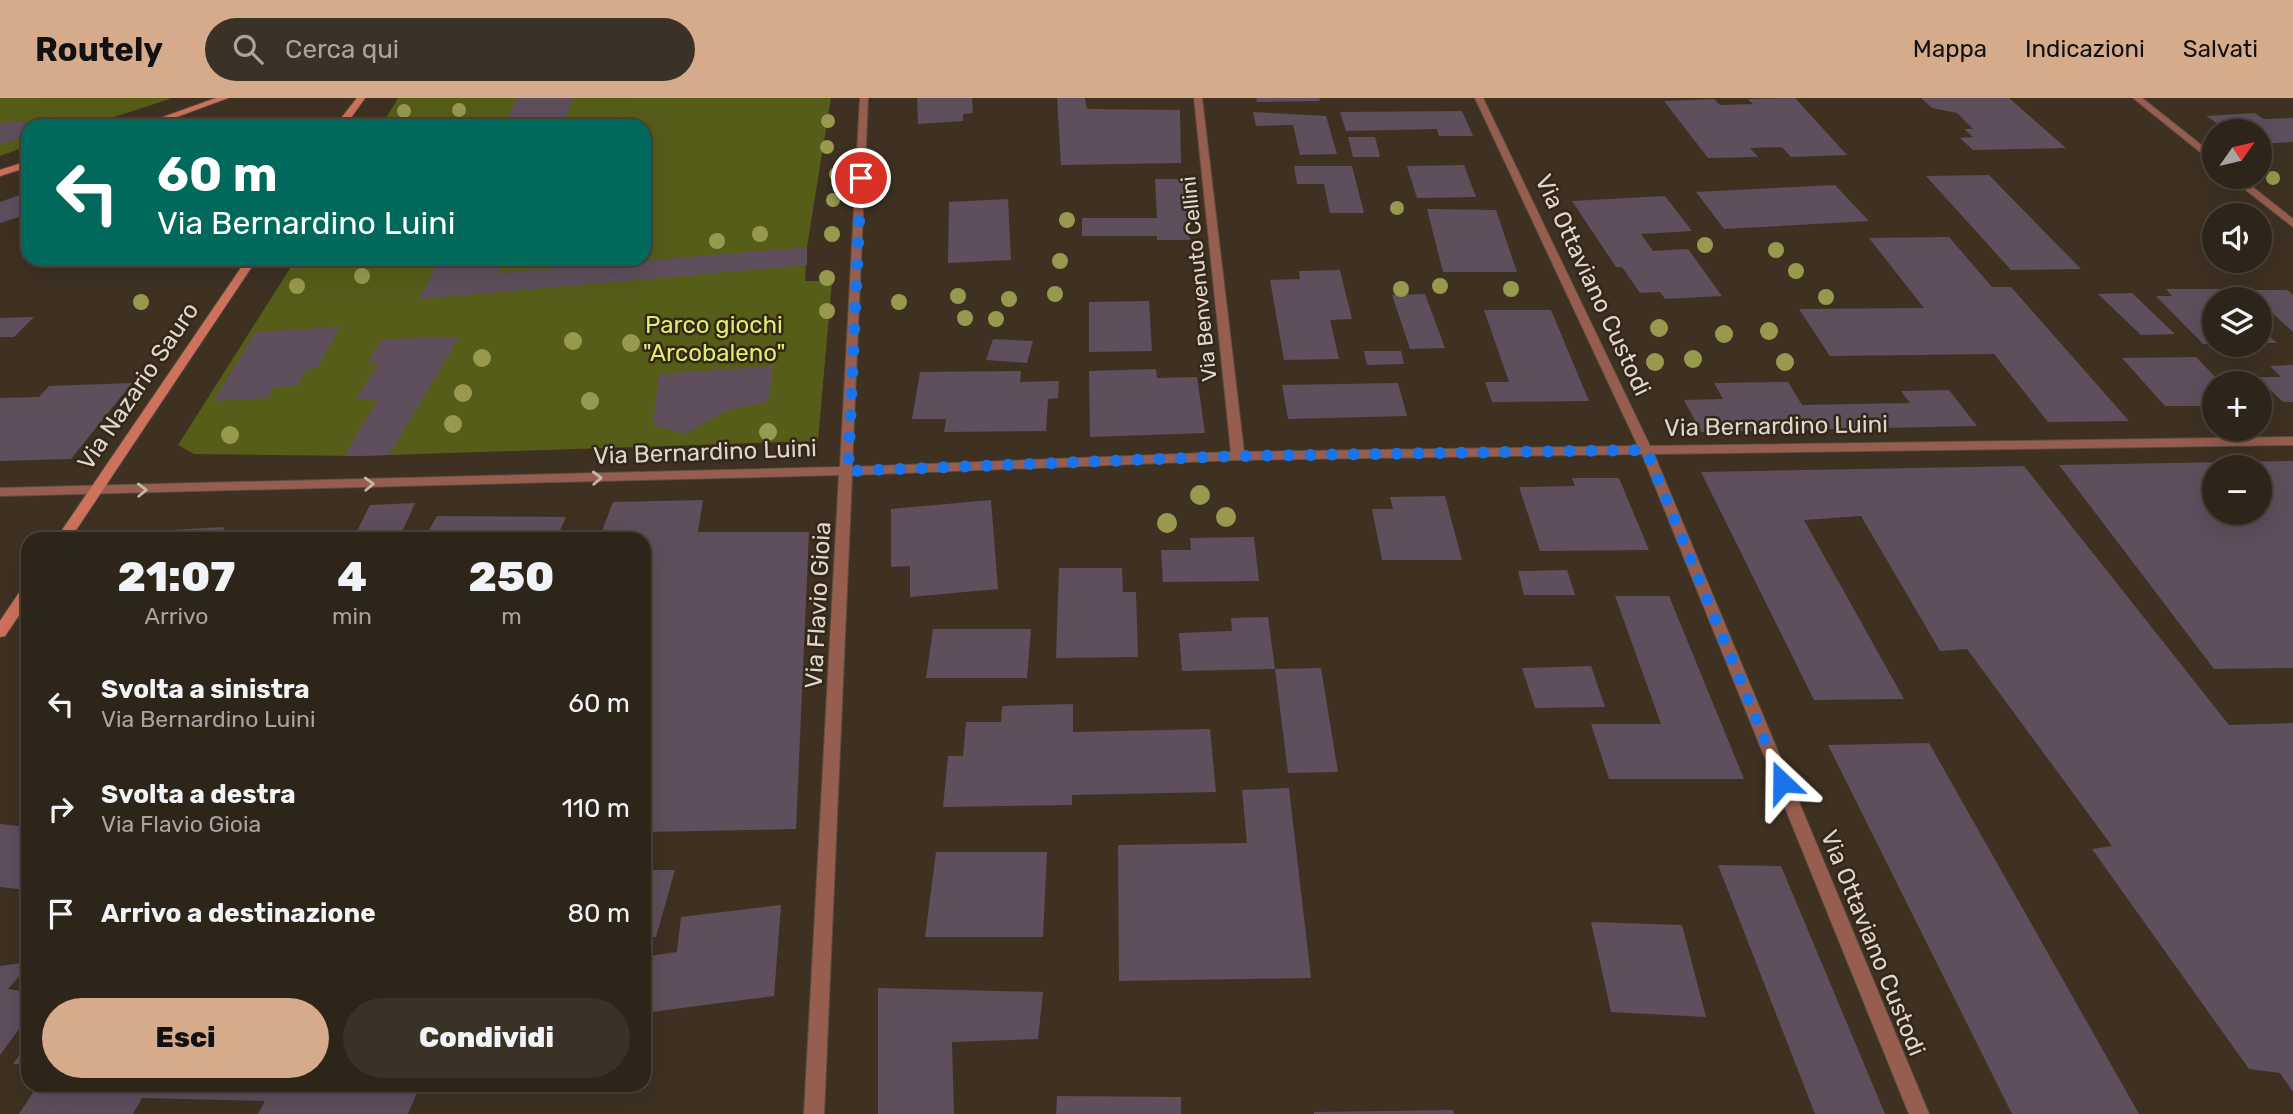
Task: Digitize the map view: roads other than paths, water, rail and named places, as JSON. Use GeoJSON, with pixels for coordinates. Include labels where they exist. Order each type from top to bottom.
{"type":"FeatureCollection","features":[{"type":"Feature","properties":{"kind":"street"},"geometry":{"type":"LineString","coordinates":[[164,119],[224,98]]}},
{"type":"Feature","properties":{"kind":"street"},"geometry":{"type":"LineString","coordinates":[[211,103],[232,98]]}},
{"type":"Feature","properties":{"kind":"street","name":"Via Flavio Gioia"},"geometry":{"type":"LineString","coordinates":[[814,1114],[848,471],[864,98]]}},
{"type":"Feature","properties":{"kind":"street","name":"Via Benvenuto Cellini"},"geometry":{"type":"LineString","coordinates":[[1198,98],[1238,456]]}},
{"type":"Feature","properties":{"kind":"street","name":"Via Ottaviano Custodi"},"geometry":{"type":"LineString","coordinates":[[1479,98],[1646,450],[1919,1114]]}},
{"type":"Feature","properties":{"kind":"street"},"geometry":{"type":"LineString","coordinates":[[2137,98],[2202,150]]}},
{"type":"Feature","properties":{"kind":"street"},"geometry":{"type":"LineString","coordinates":[[344,119],[356,100]]}},
{"type":"Feature","properties":{"kind":"street"},"geometry":{"type":"LineString","coordinates":[[0,173],[21,166]]}},
{"type":"Feature","properties":{"kind":"street"},"geometry":{"type":"LineString","coordinates":[[2249,189],[2293,224]]}},
{"type":"Feature","properties":{"kind":"street","name":"Via Nazario Sauro"},"geometry":{"type":"LineString","coordinates":[[67,532],[246,266]]}},
{"type":"Feature","properties":{"kind":"street","name":"Via Bernardino Luini"},"geometry":{"type":"LineString","coordinates":[[0,492],[848,471],[1238,456],[2293,441]]}},
{"type":"Feature","properties":{"kind":"street"},"geometry":{"type":"LineString","coordinates":[[0,632],[21,601]]}},
{"type":"Feature","properties":{"kind":"park label","name":"Parco giochi \"Arcobaleno\""},"geometry":{"type":"Point","coordinates":[714,339]}}]}
